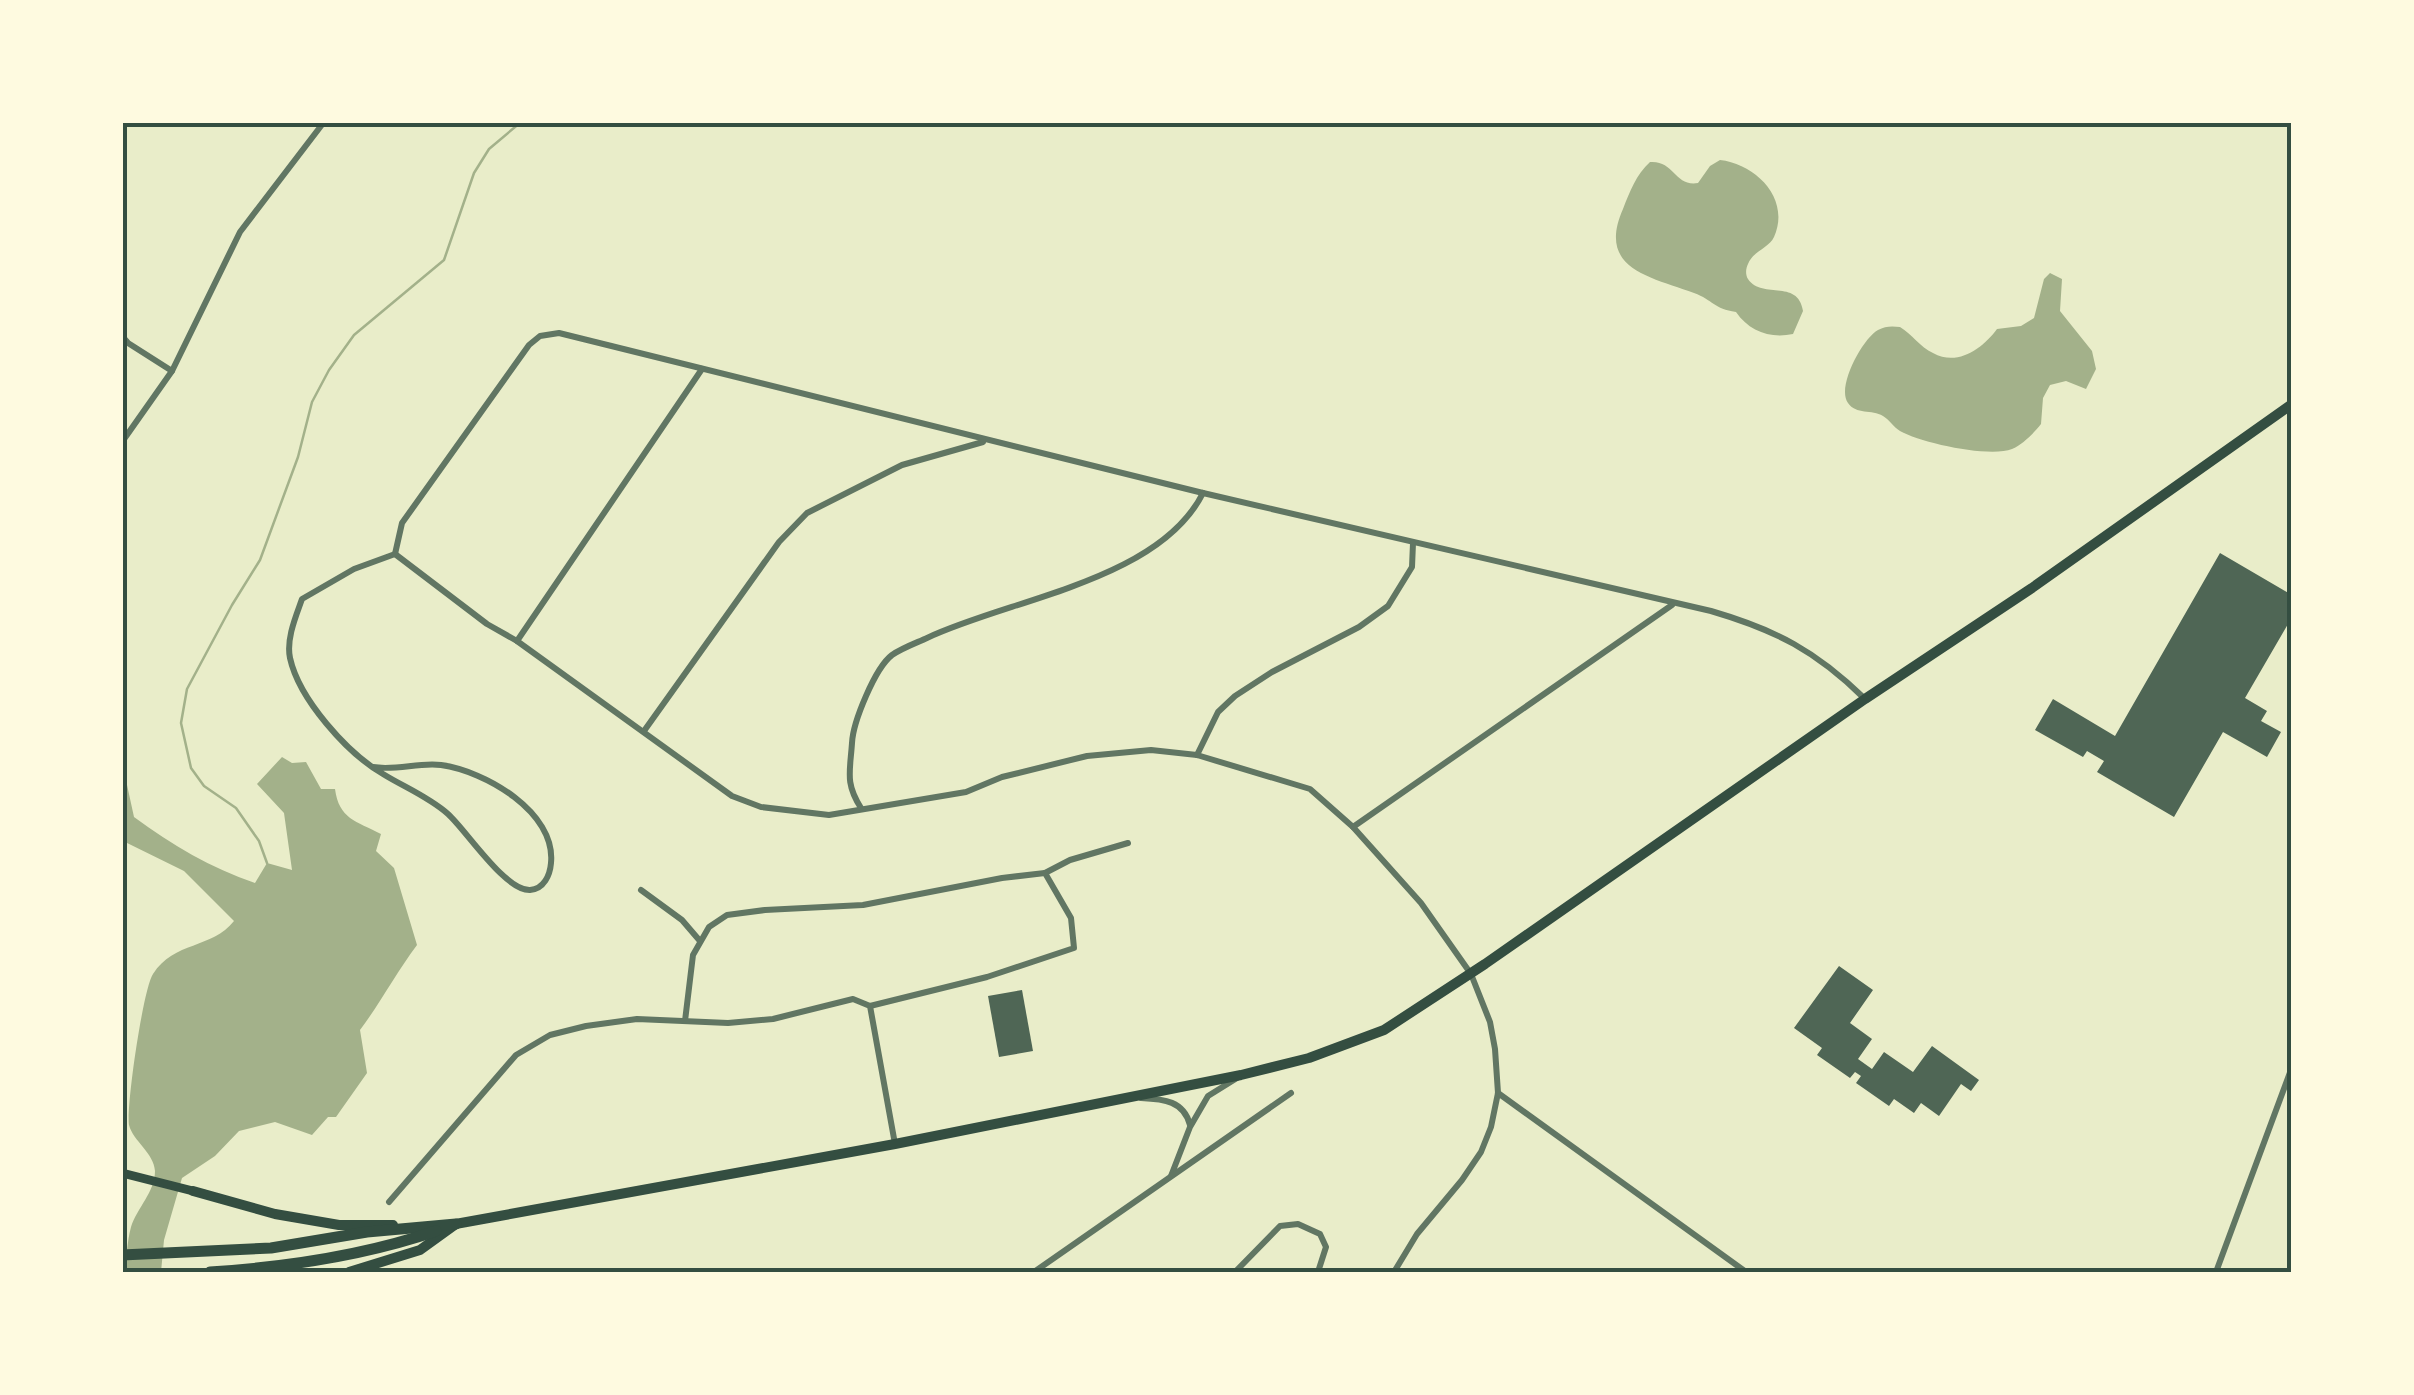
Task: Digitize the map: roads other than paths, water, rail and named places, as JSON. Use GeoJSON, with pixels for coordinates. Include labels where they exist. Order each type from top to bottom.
{"type":"FeatureCollection","features":[{"type":"Feature","properties":{"kind":"highway"},"geometry":{"type":"LineString","coordinates":[[122,1255],[271,1248],[367,1232],[456,1224]]}},
{"type":"Feature","properties":{"kind":"highway"},"geometry":{"type":"LineString","coordinates":[[210,1272],[318,1261],[388,1248],[456,1224]]}},
{"type":"Feature","properties":{"kind":"main road"},"geometry":{"type":"LineString","coordinates":[[122,1173],[275,1214],[339,1226],[456,1224],[895,1144],[1309,1058],[1384,1030],[1471,974],[1865,699],[2096,544],[2292,404]]}},
{"type":"Feature","properties":{"kind":"main road"},"geometry":{"type":"LineString","coordinates":[[350,1272],[420,1250],[456,1224]]}},
{"type":"Feature","properties":{"kind":"street"},"geometry":{"type":"LineString","coordinates":[[122,442],[172,371],[240,232],[324,122]]}},
{"type":"Feature","properties":{"kind":"street"},"geometry":{"type":"LineString","coordinates":[[396,554],[402,524],[529,345],[540,336],[559,333],[1203,493],[1748,622],[1786,637],[1837,672],[1865,699]]}},
{"type":"Feature","properties":{"kind":"street"},"geometry":{"type":"LineString","coordinates":[[122,336],[172,371]]}},
{"type":"Feature","properties":{"kind":"street"},"geometry":{"type":"LineString","coordinates":[[517,640],[702,369]]}},
{"type":"Feature","properties":{"kind":"street"},"geometry":{"type":"LineString","coordinates":[[644,731],[779,542],[807,513],[902,465],[988,440]]}},
{"type":"Feature","properties":{"kind":"street"},"geometry":{"type":"LineString","coordinates":[[861,808],[849,790],[852,734],[875,679],[890,656],[962,622],[1087,584],[1153,546],[1194,510],[1203,493]]}},
{"type":"Feature","properties":{"kind":"street"},"geometry":{"type":"LineString","coordinates":[[1197,755],[1218,712],[1235,696],[1272,672],[1360,627],[1388,606],[1412,567],[1413,544]]}},
{"type":"Feature","properties":{"kind":"street"},"geometry":{"type":"LineString","coordinates":[[396,554],[487,624],[517,640],[732,796],[746,802],[796,813],[829,815],[966,792],[1002,776],[1088,756],[1151,750],[1197,755],[1310,789],[1353,827],[1420,903],[1471,974],[1490,1022],[1498,1093],[1491,1127],[1462,1180],[1417,1234],[1394,1272]]}},
{"type":"Feature","properties":{"kind":"street"},"geometry":{"type":"LineString","coordinates":[[373,768],[448,766],[523,802],[536,818],[552,852],[550,874],[543,885],[533,890],[520,888],[447,812],[373,768],[324,722],[300,686],[289,655],[302,599],[354,569],[396,554]]}},
{"type":"Feature","properties":{"kind":"street"},"geometry":{"type":"LineString","coordinates":[[1353,827],[1673,604]]}},
{"type":"Feature","properties":{"kind":"street"},"geometry":{"type":"LineString","coordinates":[[685,1021],[694,955],[708,927],[727,915],[863,905],[1045,873],[1070,860],[1128,843]]}},
{"type":"Feature","properties":{"kind":"street"},"geometry":{"type":"LineString","coordinates":[[389,1202],[516,1055],[550,1034],[638,1019],[728,1023],[773,1019],[853,998],[870,1006],[987,978],[1074,948],[1071,918],[1045,873]]}},
{"type":"Feature","properties":{"kind":"street"},"geometry":{"type":"LineString","coordinates":[[642,890],[682,920],[700,940]]}},
{"type":"Feature","properties":{"kind":"street"},"geometry":{"type":"LineString","coordinates":[[870,1006],[895,1144]]}},
{"type":"Feature","properties":{"kind":"street"},"geometry":{"type":"LineString","coordinates":[[2216,1272],[2292,1068]]}},
{"type":"Feature","properties":{"kind":"street"},"geometry":{"type":"LineString","coordinates":[[1170,1177],[1190,1126],[1208,1096],[1241,1075]]}},
{"type":"Feature","properties":{"kind":"street"},"geometry":{"type":"LineString","coordinates":[[1034,1272],[1292,1093]]}},
{"type":"Feature","properties":{"kind":"street"},"geometry":{"type":"LineString","coordinates":[[1498,1093],[1746,1272]]}},
{"type":"Feature","properties":{"kind":"street"},"geometry":{"type":"LineString","coordinates":[[1122,1098],[1175,1103],[1186,1112],[1190,1126]]}},
{"type":"Feature","properties":{"kind":"street"},"geometry":{"type":"LineString","coordinates":[[1235,1272],[1280,1226],[1298,1224],[1320,1234],[1326,1247],[1318,1272]]}},
{"type":"Feature","properties":{"kind":"waterway"},"geometry":{"type":"LineString","coordinates":[[267,863],[259,841],[236,808],[204,786],[191,768],[181,723],[187,689],[260,560],[298,457],[312,402],[329,370],[354,335],[444,260],[474,173],[489,149],[521,122]]}}]}
